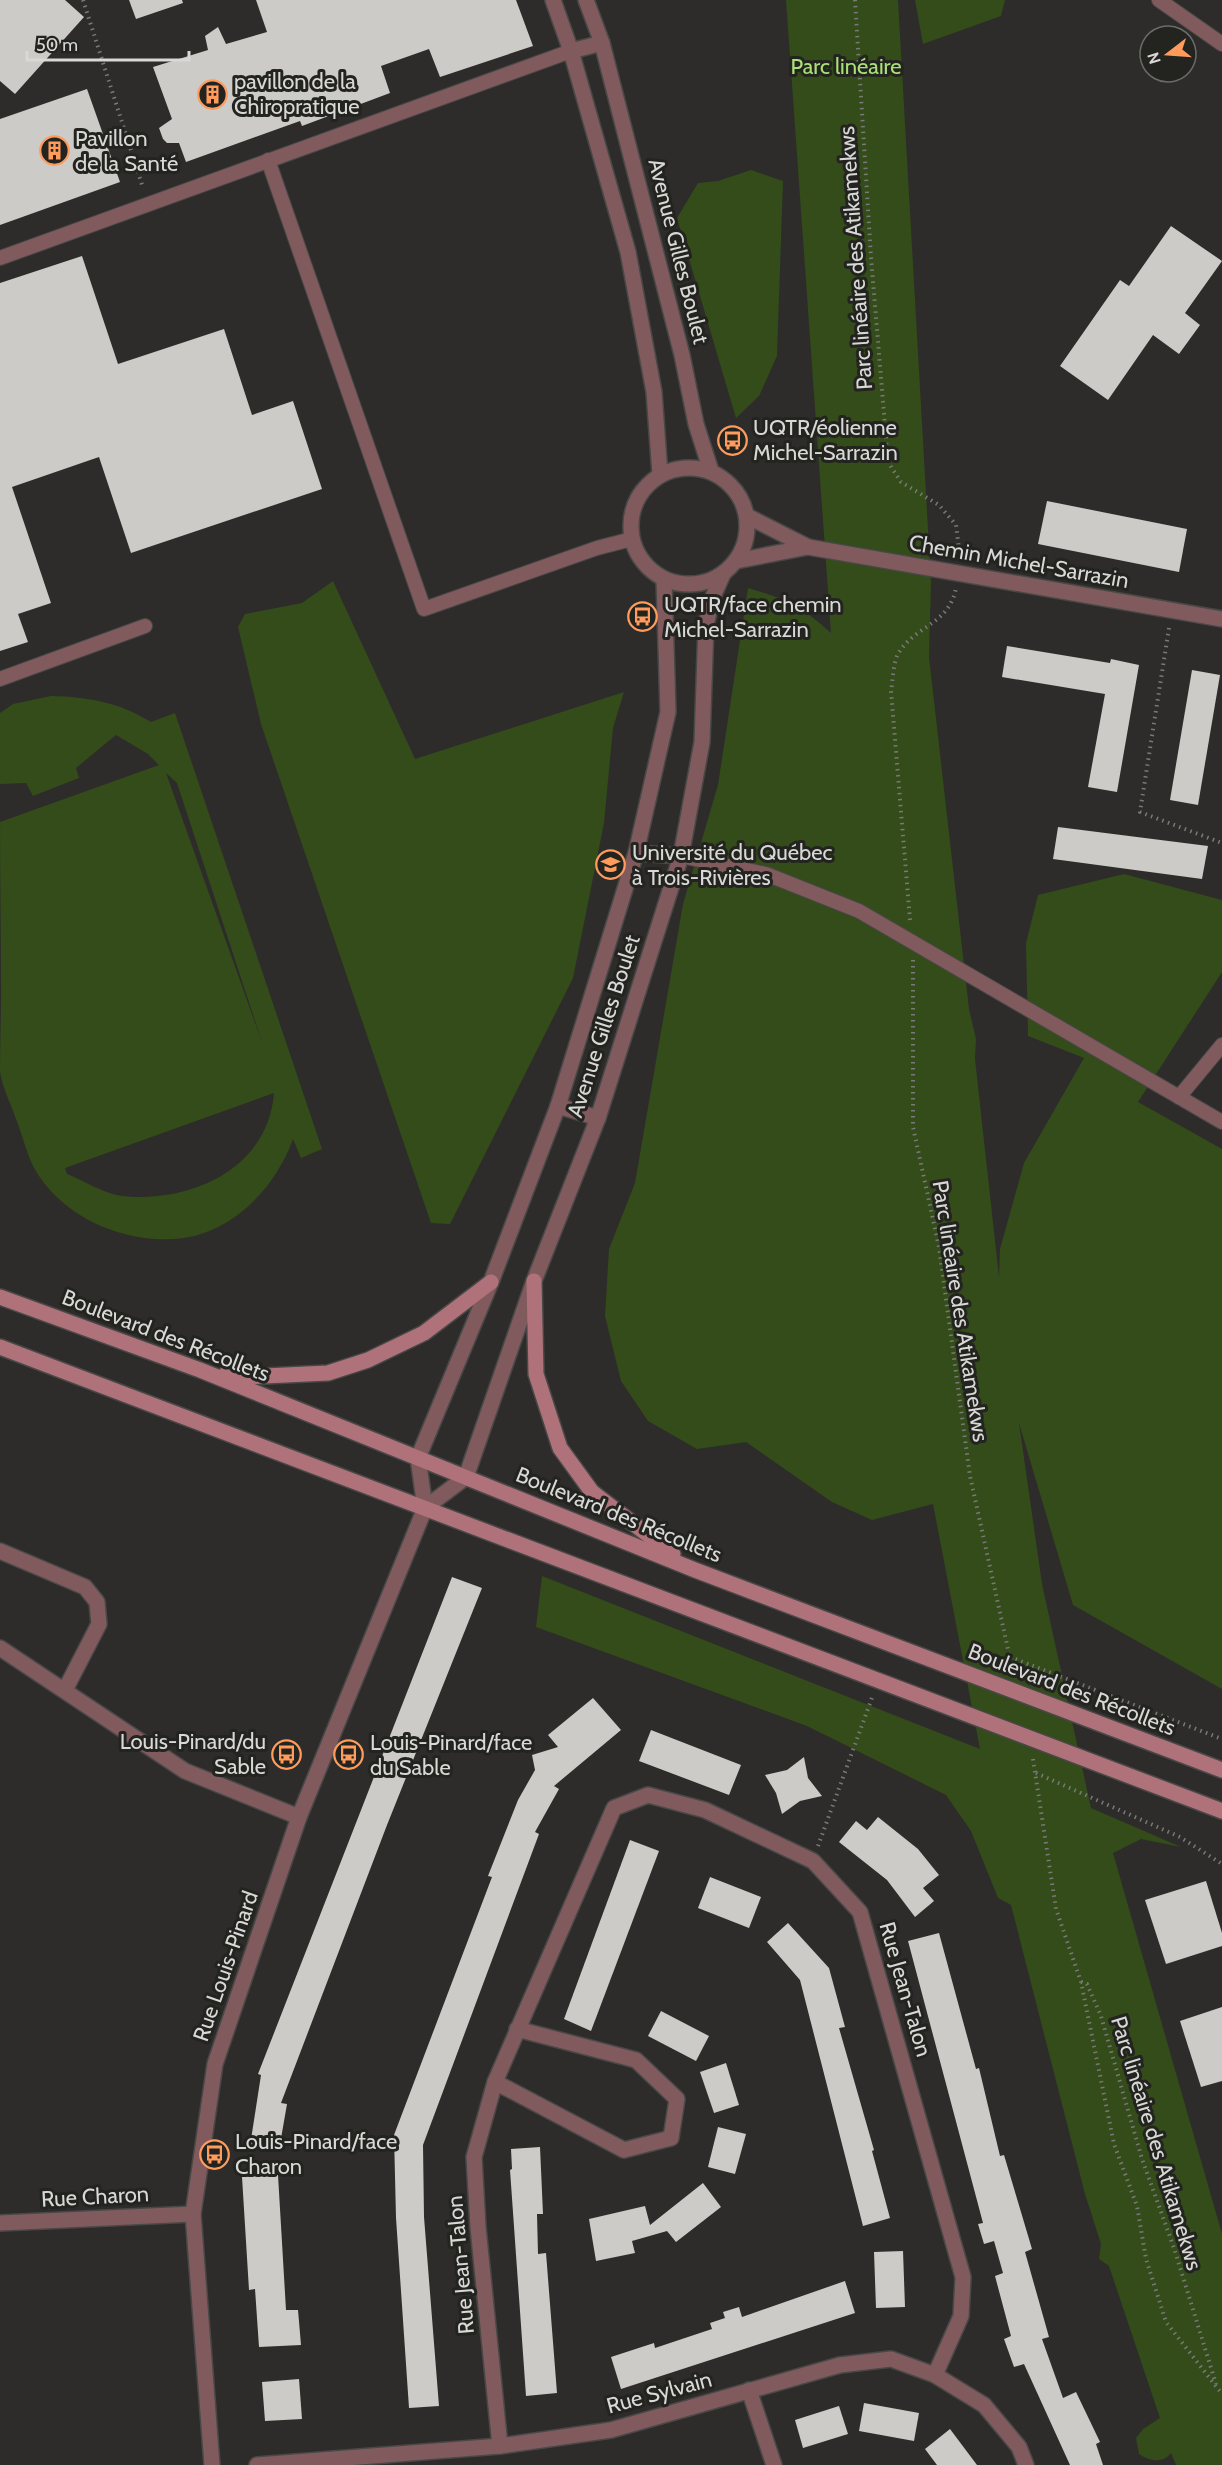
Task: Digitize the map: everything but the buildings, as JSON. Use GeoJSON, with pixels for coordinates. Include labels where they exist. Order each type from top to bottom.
{"type":"FeatureCollection","features":[{"type":"Feature","properties":{"kind":"main road"},"geometry":{"type":"LineString","coordinates":[[534,1281],[536,1374],[560,1448],[592,1492],[695,1570]]}},
{"type":"Feature","properties":{"kind":"main road"},"geometry":{"type":"LineString","coordinates":[[200,1370],[242,1377],[328,1373],[338,1370],[369,1360],[424,1333],[491,1282]]}},
{"type":"Feature","properties":{"kind":"main road","name":"Boulevard des Récollets"},"geometry":{"type":"LineString","coordinates":[[0,1297],[200,1370],[695,1570],[1222,1770]]}},
{"type":"Feature","properties":{"kind":"main road"},"geometry":{"type":"LineString","coordinates":[[0,1347],[1222,1811]]}},
{"type":"Feature","properties":{"kind":"street"},"geometry":{"type":"LineString","coordinates":[[553,0],[571,51],[628,252],[654,393],[660,474]]}},
{"type":"Feature","properties":{"kind":"street","name":"Avenue Gilles Boulet"},"geometry":{"type":"LineString","coordinates":[[418,1458],[491,1282],[558,1106],[636,853],[668,712],[664,579],[694,584],[709,581],[723,574],[736,561],[745,545],[747,516],[739,494],[727,480],[711,471],[696,424],[682,355],[602,43],[586,0]]}},
{"type":"Feature","properties":{"kind":"street"},"geometry":{"type":"LineString","coordinates":[[571,51],[602,43]]}},
{"type":"Feature","properties":{"kind":"street"},"geometry":{"type":"LineString","coordinates":[[664,579],[649,569],[638,555],[632,539],[631,520],[635,502],[645,486],[660,474],[676,468],[694,467],[711,471]]}},
{"type":"Feature","properties":{"kind":"street","name":"Chemin Michel-Sarrazin"},"geometry":{"type":"LineString","coordinates":[[747,516],[808,547],[1222,619]]}},
{"type":"Feature","properties":{"kind":"street","name":"Chemin Michel-Sarrazin"},"geometry":{"type":"LineString","coordinates":[[736,561],[808,547]]}},
{"type":"Feature","properties":{"kind":"street","name":"Avenue Gilles Boulet"},"geometry":{"type":"LineString","coordinates":[[466,1477],[534,1281],[598,1118],[681,856],[702,742],[706,625],[712,599],[723,574]]}},
{"type":"Feature","properties":{"kind":"street"},"geometry":{"type":"LineString","coordinates":[[636,853],[681,856]]}},
{"type":"Feature","properties":{"kind":"street"},"geometry":{"type":"LineString","coordinates":[[558,1106],[598,1118]]}},
{"type":"Feature","properties":{"kind":"street"},"geometry":{"type":"LineString","coordinates":[[418,1458],[425,1508],[466,1477]]}},
{"type":"Feature","properties":{"kind":"street","name":"Rue Louis-Pinard"},"geometry":{"type":"LineString","coordinates":[[212,2465],[193,2214],[215,2064],[299,1817],[425,1508]]}},
{"type":"Feature","properties":{"kind":"street"},"geometry":{"type":"LineString","coordinates":[[0,1551],[86,1587],[97,1602],[99,1624],[64,1689]]}},
{"type":"Feature","properties":{"kind":"street"},"geometry":{"type":"LineString","coordinates":[[0,1648],[185,1771],[299,1817]]}},
{"type":"Feature","properties":{"kind":"street","name":"Rue Jean-Talon"},"geometry":{"type":"LineString","coordinates":[[500,2446],[478,2227],[474,2157],[495,2082],[614,1808],[648,1796],[705,1810],[813,1861],[860,1912],[963,2277],[962,2316],[935,2375]]}},
{"type":"Feature","properties":{"kind":"street"},"geometry":{"type":"LineString","coordinates":[[495,2082],[624,2150],[671,2138],[677,2099],[636,2060],[517,2029]]}},
{"type":"Feature","properties":{"kind":"street","name":"Rue Charon"},"geometry":{"type":"LineString","coordinates":[[0,2223],[193,2214]]}},
{"type":"Feature","properties":{"kind":"street","name":"Rue Sylvain"},"geometry":{"type":"LineString","coordinates":[[257,2465],[500,2446],[611,2430],[840,2365],[891,2359],[935,2375],[984,2404],[1019,2447],[1026,2465]]}},
{"type":"Feature","properties":{"kind":"street"},"geometry":{"type":"LineString","coordinates":[[749,2390],[774,2465]]}},
{"type":"Feature","properties":{"kind":"lane"},"geometry":{"type":"LineString","coordinates":[[1159,0],[1222,44]]}},
{"type":"Feature","properties":{"kind":"lane"},"geometry":{"type":"LineString","coordinates":[[0,258],[571,51]]}},
{"type":"Feature","properties":{"kind":"lane"},"geometry":{"type":"LineString","coordinates":[[268,160],[424,609],[597,548],[632,539]]}},
{"type":"Feature","properties":{"kind":"lane"},"geometry":{"type":"LineString","coordinates":[[0,679],[145,626]]}},
{"type":"Feature","properties":{"kind":"lane"},"geometry":{"type":"LineString","coordinates":[[681,856],[766,874],[859,911],[1222,1122]]}},
{"type":"Feature","properties":{"kind":"lane"},"geometry":{"type":"LineString","coordinates":[[1179,1097],[1222,1045]]}},
{"type":"Feature","properties":{"kind":"path"},"geometry":{"type":"LineString","coordinates":[[83,0],[148,204]]}},
{"type":"Feature","properties":{"kind":"path","name":"Parc linéaire des Atikamekws"},"geometry":{"type":"LineString","coordinates":[[855,0],[871,257],[888,462],[901,482],[939,505],[956,525],[961,554]]}},
{"type":"Feature","properties":{"kind":"path"},"geometry":{"type":"LineString","coordinates":[[910,921],[891,691],[897,655],[914,635],[940,619],[953,602]]}},
{"type":"Feature","properties":{"kind":"path"},"geometry":{"type":"LineString","coordinates":[[1172,610],[1140,812],[1222,843]]}},
{"type":"Feature","properties":{"kind":"path","name":"Parc linéaire des Atikamekws"},"geometry":{"type":"LineString","coordinates":[[914,966],[914,1127],[939,1247],[969,1476],[1011,1663]]}},
{"type":"Feature","properties":{"kind":"path"},"geometry":{"type":"LineString","coordinates":[[1009,1657],[1222,1739]]}},
{"type":"Feature","properties":{"kind":"path"},"geometry":{"type":"LineString","coordinates":[[813,1861],[878,1680]]}},
{"type":"Feature","properties":{"kind":"path","name":"Parc linéaire des Atikamekws"},"geometry":{"type":"LineString","coordinates":[[1033,1756],[1056,1909],[1081,1982],[1114,2144],[1137,2206],[1146,2259],[1166,2322],[1222,2394]]}},
{"type":"Feature","properties":{"kind":"path"},"geometry":{"type":"LineString","coordinates":[[1036,1772],[1180,1837],[1222,1864]]}},
{"type":"Feature","properties":{"kind":"path","name":"Parc linéaire des Atikamekws"},"geometry":{"type":"LineString","coordinates":[[1081,1982],[1087,1984],[1101,2016],[1142,2159],[1174,2248],[1217,2387]]}},
{"type":"Feature","properties":{"kind":"green space","name":"Parc linéaire"},"geometry":{"type":"Polygon","coordinates":[[[786,0],[898,0],[931,582],[929,657],[969,1009],[976,1039],[975,1059],[999,1277],[1000,1249],[1024,1163],[1084,1058],[1028,1036],[1026,943],[1038,895],[1124,874],[1222,900],[1222,972],[1138,1102],[1222,1149],[1222,1689],[1073,1605],[1019,1423],[1042,1584],[1091,1808],[1181,1847],[1141,1839],[1113,1853],[1222,2234],[1222,2465],[1176,2465],[1171,2453],[1160,2460],[1139,2454],[1136,2438],[1143,2429],[1160,2418],[1109,2266],[1099,2259],[1101,2244],[1085,2194],[1011,1905],[998,1898],[971,1831],[946,1795],[807,1726],[536,1627],[542,1576],[980,1749],[933,1504],[872,1520],[832,1502],[746,1442],[697,1449],[648,1421],[621,1381],[605,1316],[609,1249],[635,1183],[683,904],[718,785],[748,588],[793,605],[811,616],[831,633],[786,0]]]}},
{"type":"Feature","properties":{"kind":"green space"},"geometry":{"type":"Polygon","coordinates":[[[915,0],[1005,0],[1001,16],[923,44],[915,0]]]}},
{"type":"Feature","properties":{"kind":"green space"},"geometry":{"type":"Polygon","coordinates":[[[751,170],[783,181],[777,356],[759,396],[736,418],[677,218],[698,183],[718,181],[751,170]]]}},
{"type":"Feature","properties":{"kind":"green space"},"geometry":{"type":"Polygon","coordinates":[[[333,581],[415,759],[624,692],[613,728],[604,823],[573,978],[450,1224],[431,1223],[261,724],[238,627],[245,614],[302,603],[333,581]]]}},
{"type":"Feature","properties":{"kind":"green space"},"geometry":{"type":"Polygon","coordinates":[[[51,696],[78,698],[115,705],[151,722],[175,713],[322,1149],[301,1158],[293,1139],[276,1173],[252,1203],[221,1226],[203,1233],[184,1238],[162,1239],[140,1237],[98,1224],[78,1214],[60,1200],[45,1184],[28,1154],[0,1071],[0,822],[159,765],[148,754],[116,735],[76,768],[79,778],[33,796],[26,783],[0,784],[0,713],[13,704],[51,696]],[[166,773],[263,1045],[177,783],[166,773]],[[274,1093],[65,1168],[67,1174],[102,1190],[122,1196],[148,1197],[174,1194],[199,1187],[222,1176],[241,1161],[257,1142],[269,1120],[274,1093]]]}},
{"type":"Feature","properties":{"kind":"place","name":"pavillon de la Chiropratique"},"geometry":{"type":"Point","coordinates":[213,94]}},
{"type":"Feature","properties":{"kind":"place","name":"Pavillon de la Santé"},"geometry":{"type":"Point","coordinates":[54,151]}},
{"type":"Feature","properties":{"kind":"place","name":"UQTR/éolienne Michel-Sarrazin"},"geometry":{"type":"Point","coordinates":[732,440]}},
{"type":"Feature","properties":{"kind":"place","name":"UQTR/face chemin Michel-Sarrazin"},"geometry":{"type":"Point","coordinates":[643,617]}},
{"type":"Feature","properties":{"kind":"place","name":"Université du Québec à Trois-Rivières"},"geometry":{"type":"Point","coordinates":[611,865]}},
{"type":"Feature","properties":{"kind":"place","name":"Louis-Pinard/du Sable"},"geometry":{"type":"Point","coordinates":[287,1754]}},
{"type":"Feature","properties":{"kind":"place","name":"Louis-Pinard/face du Sable"},"geometry":{"type":"Point","coordinates":[349,1755]}},
{"type":"Feature","properties":{"kind":"place","name":"Louis-Pinard/face Charon"},"geometry":{"type":"Point","coordinates":[214,2154]}}]}
